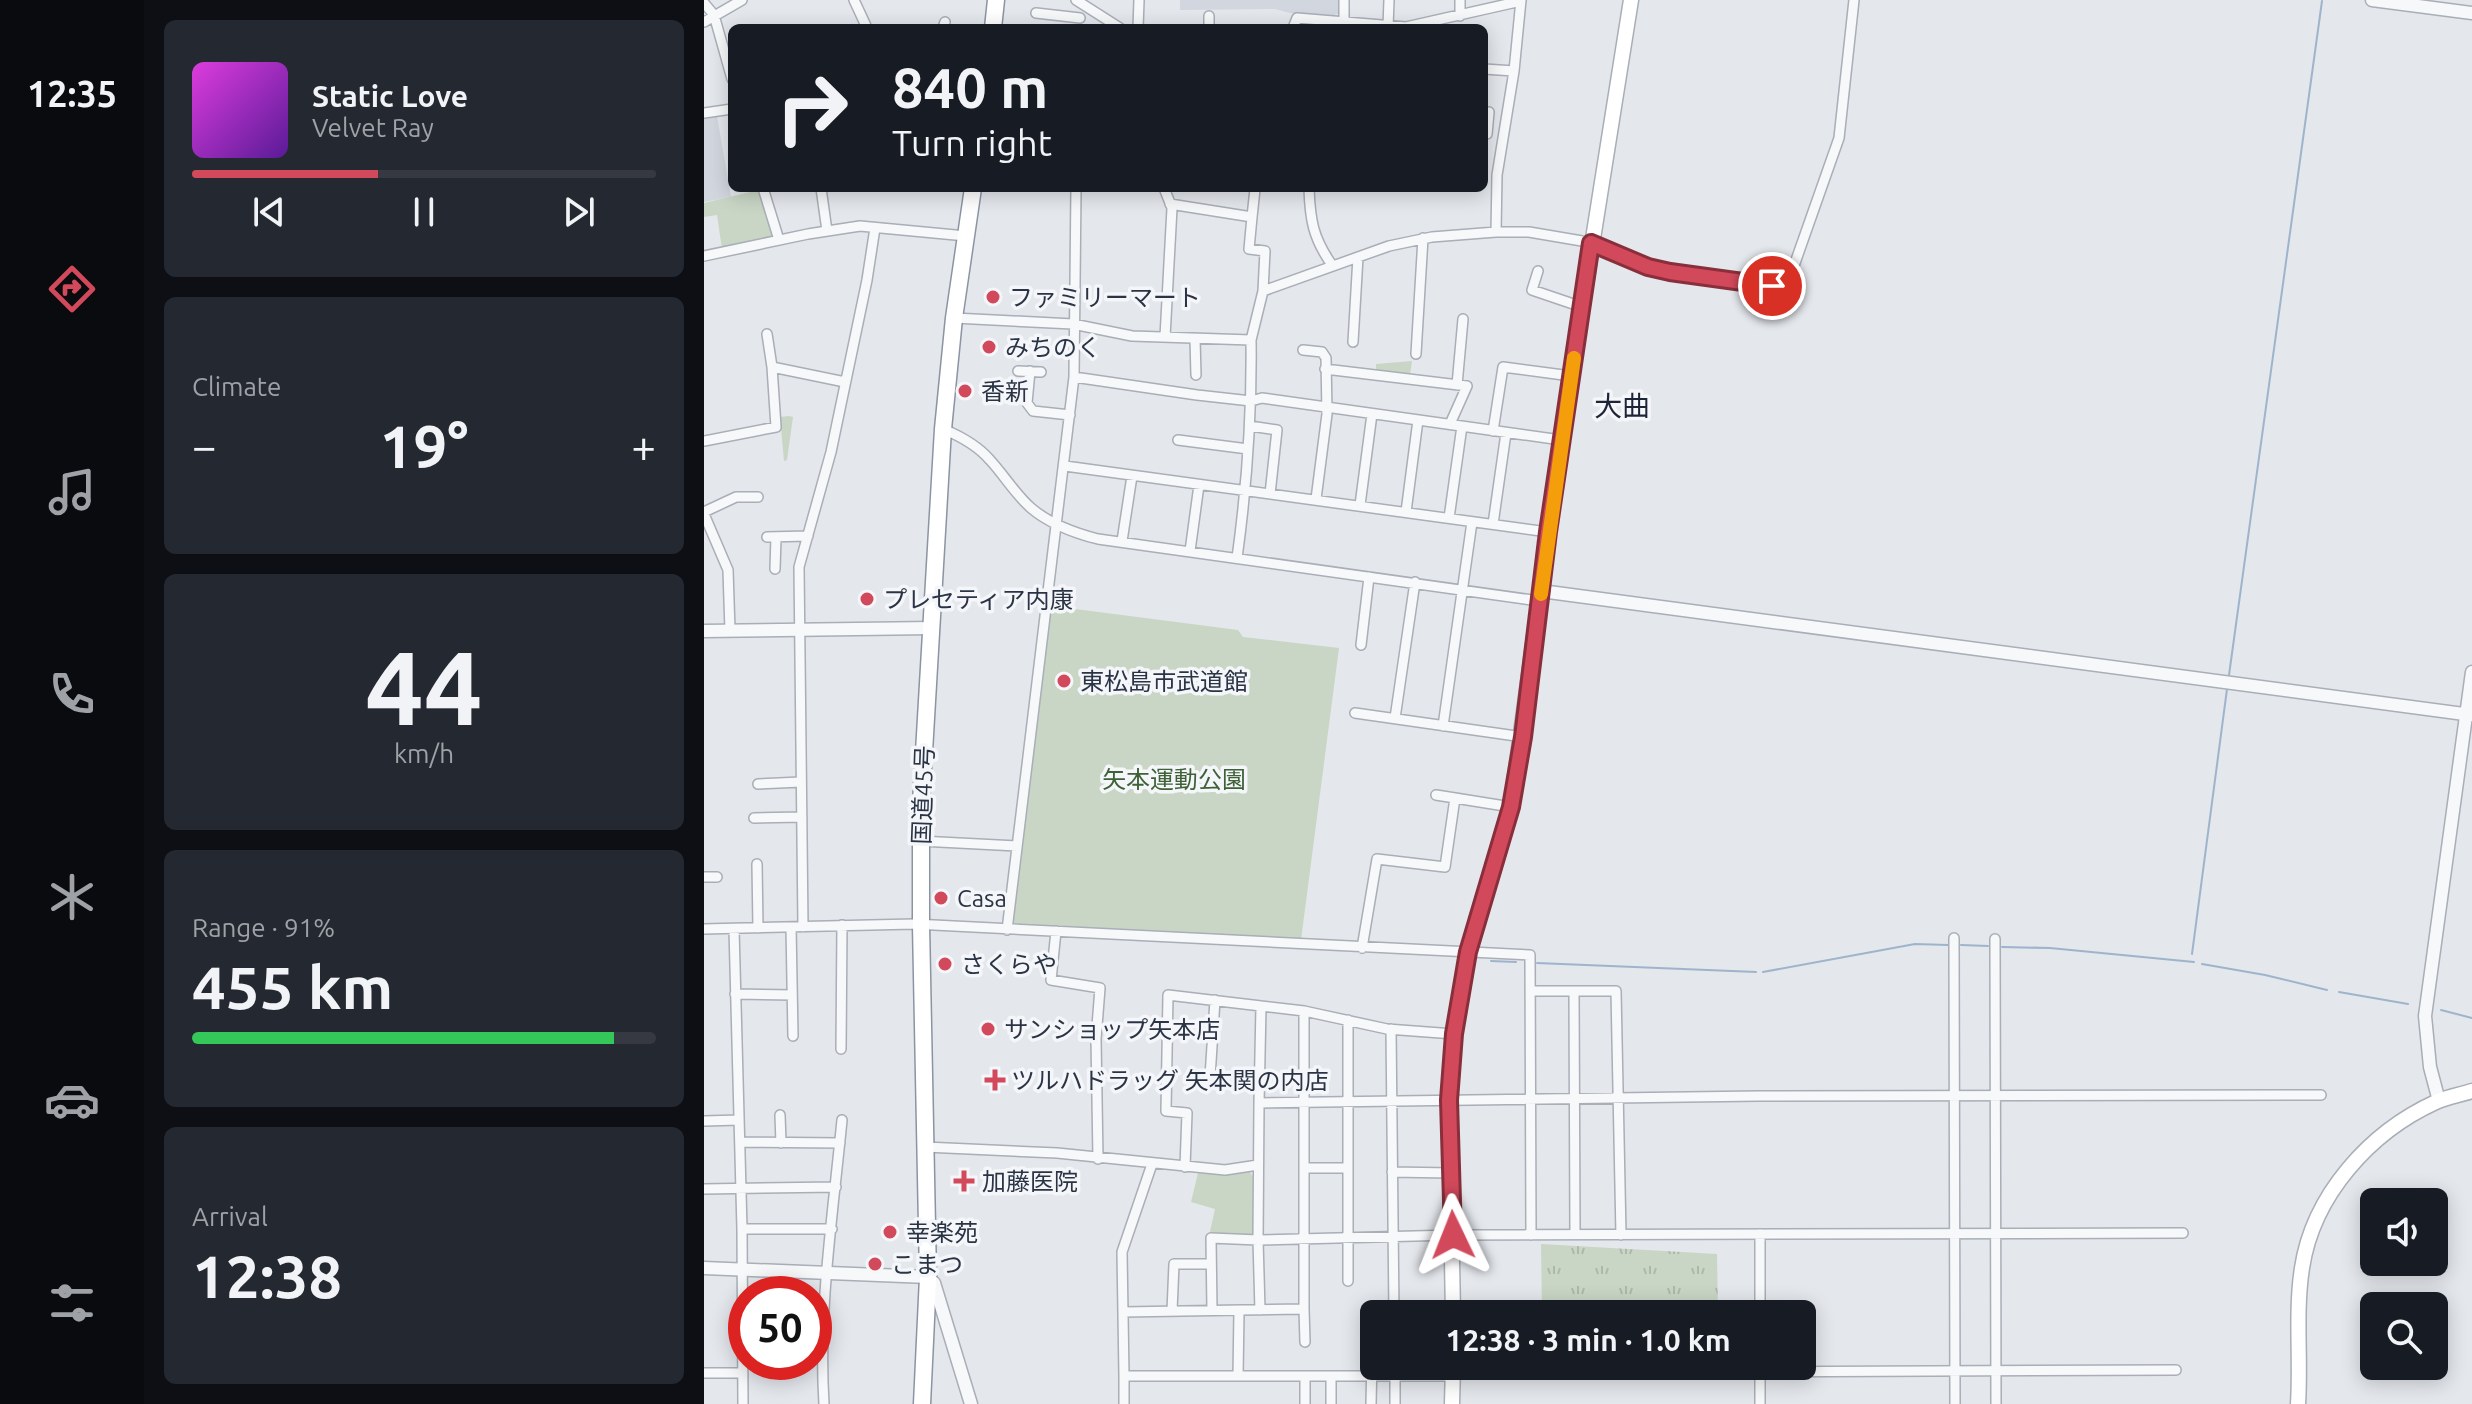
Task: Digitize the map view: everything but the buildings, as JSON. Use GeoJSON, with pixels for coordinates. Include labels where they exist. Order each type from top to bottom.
{"type":"FeatureCollection","features":[{"type":"Feature","properties":{"kind":"highway"},"geometry":{"type":"LineString","coordinates":[[993,24],[996,0]]}},
{"type":"Feature","properties":{"kind":"highway","name":"国道45号"},"geometry":{"type":"LineString","coordinates":[[922,1404],[928,1277],[920,841],[943,429],[954,318],[972,192]]}},
{"type":"Feature","properties":{"kind":"main road"},"geometry":{"type":"LineString","coordinates":[[1453,1300],[1449,1100],[1454,1034],[1468,952],[1511,807],[1523,737],[1561,440],[1631,0]]}},
{"type":"Feature","properties":{"kind":"main road"},"geometry":{"type":"LineString","coordinates":[[2298,1404],[2302,1267],[2316,1222],[2333,1189],[2357,1158],[2402,1121],[2439,1101],[2472,1091]]}},
{"type":"Feature","properties":{"kind":"main road"},"geometry":{"type":"LineString","coordinates":[[1452,1404],[1453,1380]]}},
{"type":"Feature","properties":{"kind":"street"},"geometry":{"type":"LineString","coordinates":[[704,22],[742,0]]}},
{"type":"Feature","properties":{"kind":"street"},"geometry":{"type":"LineString","coordinates":[[854,0],[865,24]]}},
{"type":"Feature","properties":{"kind":"street"},"geometry":{"type":"LineString","coordinates":[[1138,24],[1139,0]]}},
{"type":"Feature","properties":{"kind":"street"},"geometry":{"type":"LineString","coordinates":[[1344,0],[1344,21]]}},
{"type":"Feature","properties":{"kind":"street"},"geometry":{"type":"LineString","coordinates":[[1388,24],[1389,0]]}},
{"type":"Feature","properties":{"kind":"street"},"geometry":{"type":"LineString","coordinates":[[1460,0],[1460,16]]}},
{"type":"Feature","properties":{"kind":"street"},"geometry":{"type":"LineString","coordinates":[[1424,24],[1521,0],[1514,71],[1497,175],[1496,232]]}},
{"type":"Feature","properties":{"kind":"street"},"geometry":{"type":"LineString","coordinates":[[1263,291],[1389,246],[1423,238],[1496,232],[1529,232],[1591,243],[1648,267],[1670,272],[1783,286],[1789,280],[1839,138],[1854,0]]}},
{"type":"Feature","properties":{"kind":"street"},"geometry":{"type":"LineString","coordinates":[[2372,0],[2472,13]]}},
{"type":"Feature","properties":{"kind":"street"},"geometry":{"type":"LineString","coordinates":[[1036,13],[1080,23],[1078,2]]}},
{"type":"Feature","properties":{"kind":"street"},"geometry":{"type":"LineString","coordinates":[[1078,2],[1114,24]]}},
{"type":"Feature","properties":{"kind":"street"},"geometry":{"type":"LineString","coordinates":[[704,3],[714,15],[728,65]]}},
{"type":"Feature","properties":{"kind":"street"},"geometry":{"type":"LineString","coordinates":[[1209,16],[1209,24]]}},
{"type":"Feature","properties":{"kind":"street"},"geometry":{"type":"LineString","coordinates":[[1295,24],[1297,18],[1366,24]]}},
{"type":"Feature","properties":{"kind":"street"},"geometry":{"type":"LineString","coordinates":[[1488,69],[1514,71]]}},
{"type":"Feature","properties":{"kind":"street"},"geometry":{"type":"LineString","coordinates":[[704,113],[728,110]]}},
{"type":"Feature","properties":{"kind":"street"},"geometry":{"type":"LineString","coordinates":[[1488,119],[1489,112]]}},
{"type":"Feature","properties":{"kind":"street"},"geometry":{"type":"LineString","coordinates":[[1488,134],[1504,135]]}},
{"type":"Feature","properties":{"kind":"street"},"geometry":{"type":"LineString","coordinates":[[1488,175],[1497,175]]}},
{"type":"Feature","properties":{"kind":"street"},"geometry":{"type":"LineString","coordinates":[[764,192],[779,240]]}},
{"type":"Feature","properties":{"kind":"street"},"geometry":{"type":"LineString","coordinates":[[822,192],[827,231]]}},
{"type":"Feature","properties":{"kind":"street"},"geometry":{"type":"LineString","coordinates":[[1007,930],[1074,377],[1076,192]]}},
{"type":"Feature","properties":{"kind":"street"},"geometry":{"type":"LineString","coordinates":[[1165,337],[1170,204],[1166,192]]}},
{"type":"Feature","properties":{"kind":"street"},"geometry":{"type":"LineString","coordinates":[[1237,558],[1246,491],[1251,340],[1263,291],[1265,251],[1249,249],[1255,192]]}},
{"type":"Feature","properties":{"kind":"street"},"geometry":{"type":"LineString","coordinates":[[1309,192],[1313,230],[1332,265]]}},
{"type":"Feature","properties":{"kind":"street"},"geometry":{"type":"LineString","coordinates":[[1170,204],[1252,217]]}},
{"type":"Feature","properties":{"kind":"street"},"geometry":{"type":"LineString","coordinates":[[704,256],[860,226],[966,236]]}},
{"type":"Feature","properties":{"kind":"street"},"geometry":{"type":"LineString","coordinates":[[803,927],[799,567],[831,452],[875,228]]}},
{"type":"Feature","properties":{"kind":"street"},"geometry":{"type":"LineString","coordinates":[[1416,354],[1423,238]]}},
{"type":"Feature","properties":{"kind":"street"},"geometry":{"type":"LineString","coordinates":[[1353,342],[1358,257]]}},
{"type":"Feature","properties":{"kind":"street"},"geometry":{"type":"LineString","coordinates":[[1538,271],[1531,293],[1582,307]]}},
{"type":"Feature","properties":{"kind":"street"},"geometry":{"type":"LineString","coordinates":[[954,318],[1073,324],[1115,334],[1251,340]]}},
{"type":"Feature","properties":{"kind":"street"},"geometry":{"type":"LineString","coordinates":[[1457,385],[1463,319]]}},
{"type":"Feature","properties":{"kind":"street"},"geometry":{"type":"LineString","coordinates":[[704,441],[776,427],[767,334]]}},
{"type":"Feature","properties":{"kind":"street"},"geometry":{"type":"LineString","coordinates":[[1195,339],[1196,375]]}},
{"type":"Feature","properties":{"kind":"street"},"geometry":{"type":"LineString","coordinates":[[1303,350],[1322,352],[1326,358],[1326,407],[1316,499]]}},
{"type":"Feature","properties":{"kind":"street"},"geometry":{"type":"LineString","coordinates":[[772,367],[845,382]]}},
{"type":"Feature","properties":{"kind":"street"},"geometry":{"type":"LineString","coordinates":[[1493,431],[1503,367],[1571,376]]}},
{"type":"Feature","properties":{"kind":"street"},"geometry":{"type":"LineString","coordinates":[[1325,369],[1467,386],[1450,424]]}},
{"type":"Feature","properties":{"kind":"street"},"geometry":{"type":"LineString","coordinates":[[1018,371],[1036,372],[1027,403],[1033,411],[1070,415]]}},
{"type":"Feature","properties":{"kind":"street"},"geometry":{"type":"LineString","coordinates":[[1074,377],[1251,401],[1262,398],[1561,440]]}},
{"type":"Feature","properties":{"kind":"street"},"geometry":{"type":"LineString","coordinates":[[1360,505],[1372,414]]}},
{"type":"Feature","properties":{"kind":"street"},"geometry":{"type":"LineString","coordinates":[[1406,512],[1418,420]]}},
{"type":"Feature","properties":{"kind":"street"},"geometry":{"type":"LineString","coordinates":[[1250,426],[1277,430],[1270,494]]}},
{"type":"Feature","properties":{"kind":"street"},"geometry":{"type":"LineString","coordinates":[[1449,518],[1462,426]]}},
{"type":"Feature","properties":{"kind":"street"},"geometry":{"type":"LineString","coordinates":[[943,429],[959,436],[988,457],[1029,507],[1058,525],[1098,539],[1463,590],[1540,596],[2469,715]]}},
{"type":"Feature","properties":{"kind":"street"},"geometry":{"type":"LineString","coordinates":[[1493,524],[1506,433]]}},
{"type":"Feature","properties":{"kind":"street"},"geometry":{"type":"LineString","coordinates":[[1178,440],[1248,449]]}},
{"type":"Feature","properties":{"kind":"street"},"geometry":{"type":"LineString","coordinates":[[1065,466],[1548,532]]}},
{"type":"Feature","properties":{"kind":"street"},"geometry":{"type":"LineString","coordinates":[[1122,541],[1132,476]]}},
{"type":"Feature","properties":{"kind":"street"},"geometry":{"type":"LineString","coordinates":[[1190,551],[1199,485]]}},
{"type":"Feature","properties":{"kind":"street"},"geometry":{"type":"LineString","coordinates":[[730,631],[728,570],[704,513],[736,497],[758,497]]}},
{"type":"Feature","properties":{"kind":"street"},"geometry":{"type":"LineString","coordinates":[[1443,726],[1472,522]]}},
{"type":"Feature","properties":{"kind":"street"},"geometry":{"type":"LineString","coordinates":[[775,569],[771,537],[808,536]]}},
{"type":"Feature","properties":{"kind":"street"},"geometry":{"type":"LineString","coordinates":[[1361,645],[1369,577]]}},
{"type":"Feature","properties":{"kind":"street"},"geometry":{"type":"LineString","coordinates":[[1395,718],[1415,582]]}},
{"type":"Feature","properties":{"kind":"street"},"geometry":{"type":"LineString","coordinates":[[704,631],[932,628]]}},
{"type":"Feature","properties":{"kind":"street"},"geometry":{"type":"LineString","coordinates":[[2439,1101],[2430,1067],[2425,1016],[2469,715],[2472,672]]}},
{"type":"Feature","properties":{"kind":"street"},"geometry":{"type":"LineString","coordinates":[[1355,713],[1523,737]]}},
{"type":"Feature","properties":{"kind":"street"},"geometry":{"type":"LineString","coordinates":[[758,784],[801,782]]}},
{"type":"Feature","properties":{"kind":"street"},"geometry":{"type":"LineString","coordinates":[[1436,795],[1511,807]]}},
{"type":"Feature","properties":{"kind":"street"},"geometry":{"type":"LineString","coordinates":[[1362,948],[1377,859],[1445,867],[1455,798]]}},
{"type":"Feature","properties":{"kind":"street"},"geometry":{"type":"LineString","coordinates":[[754,818],[802,817]]}},
{"type":"Feature","properties":{"kind":"street"},"geometry":{"type":"LineString","coordinates":[[920,841],[1017,846]]}},
{"type":"Feature","properties":{"kind":"street"},"geometry":{"type":"LineString","coordinates":[[757,864],[758,928]]}},
{"type":"Feature","properties":{"kind":"street"},"geometry":{"type":"LineString","coordinates":[[704,877],[717,877]]}},
{"type":"Feature","properties":{"kind":"street"},"geometry":{"type":"LineString","coordinates":[[841,1049],[842,925]]}},
{"type":"Feature","properties":{"kind":"street"},"geometry":{"type":"LineString","coordinates":[[704,929],[921,925],[1530,955],[1531,1235]]}},
{"type":"Feature","properties":{"kind":"street"},"geometry":{"type":"LineString","coordinates":[[791,927],[793,1036]]}},
{"type":"Feature","properties":{"kind":"street"},"geometry":{"type":"LineString","coordinates":[[734,929],[742,1276]]}},
{"type":"Feature","properties":{"kind":"street"},"geometry":{"type":"LineString","coordinates":[[1056,931],[1051,980],[1100,988],[1096,1039],[1098,1159]]}},
{"type":"Feature","properties":{"kind":"street"},"geometry":{"type":"LineString","coordinates":[[1954,938],[1955,1404]]}},
{"type":"Feature","properties":{"kind":"street"},"geometry":{"type":"LineString","coordinates":[[1995,939],[1996,1404]]}},
{"type":"Feature","properties":{"kind":"street"},"geometry":{"type":"LineString","coordinates":[[1531,991],[1616,991],[1621,1235]]}},
{"type":"Feature","properties":{"kind":"street"},"geometry":{"type":"LineString","coordinates":[[1574,991],[1575,1234]]}},
{"type":"Feature","properties":{"kind":"street"},"geometry":{"type":"LineString","coordinates":[[735,994],[792,995]]}},
{"type":"Feature","properties":{"kind":"street"},"geometry":{"type":"LineString","coordinates":[[1185,1167],[1187,1113],[1166,1111],[1168,995],[1304,1011],[1391,1029],[1454,1034]]}},
{"type":"Feature","properties":{"kind":"street"},"geometry":{"type":"LineString","coordinates":[[1210,1077],[1215,1000]]}},
{"type":"Feature","properties":{"kind":"street"},"geometry":{"type":"LineString","coordinates":[[1260,1310],[1258,1165],[1261,1006]]}},
{"type":"Feature","properties":{"kind":"street"},"geometry":{"type":"LineString","coordinates":[[1304,1011],[1305,1342]]}},
{"type":"Feature","properties":{"kind":"street"},"geometry":{"type":"LineString","coordinates":[[1348,1020],[1348,1281]]}},
{"type":"Feature","properties":{"kind":"street"},"geometry":{"type":"LineString","coordinates":[[1391,1029],[1394,1300]]}},
{"type":"Feature","properties":{"kind":"street"},"geometry":{"type":"LineString","coordinates":[[1259,1103],[2321,1095]]}},
{"type":"Feature","properties":{"kind":"street"},"geometry":{"type":"LineString","coordinates":[[780,1115],[781,1143]]}},
{"type":"Feature","properties":{"kind":"street"},"geometry":{"type":"LineString","coordinates":[[704,1121],[739,1120]]}},
{"type":"Feature","properties":{"kind":"street"},"geometry":{"type":"LineString","coordinates":[[824,1404],[822,1370],[828,1273],[842,1120]]}},
{"type":"Feature","properties":{"kind":"street"},"geometry":{"type":"LineString","coordinates":[[740,1142],[840,1143]]}},
{"type":"Feature","properties":{"kind":"street"},"geometry":{"type":"LineString","coordinates":[[925,1147],[1057,1153],[1225,1170],[1258,1165]]}},
{"type":"Feature","properties":{"kind":"street"},"geometry":{"type":"LineString","coordinates":[[1124,1404],[1122,1252],[1152,1164]]}},
{"type":"Feature","properties":{"kind":"street"},"geometry":{"type":"LineString","coordinates":[[1304,1168],[1347,1168]]}},
{"type":"Feature","properties":{"kind":"street"},"geometry":{"type":"LineString","coordinates":[[1392,1172],[1451,1173]]}},
{"type":"Feature","properties":{"kind":"street"},"geometry":{"type":"LineString","coordinates":[[704,1189],[836,1187]]}},
{"type":"Feature","properties":{"kind":"street"},"geometry":{"type":"LineString","coordinates":[[742,1229],[832,1229]]}},
{"type":"Feature","properties":{"kind":"street"},"geometry":{"type":"LineString","coordinates":[[1212,1310],[1211,1238],[1305,1240],[1575,1234],[2183,1233]]}},
{"type":"Feature","properties":{"kind":"street"},"geometry":{"type":"LineString","coordinates":[[1760,1234],[1760,1300]]}},
{"type":"Feature","properties":{"kind":"street"},"geometry":{"type":"LineString","coordinates":[[1172,1311],[1174,1264],[1211,1264]]}},
{"type":"Feature","properties":{"kind":"street"},"geometry":{"type":"LineString","coordinates":[[704,1268],[928,1277],[934,1283],[971,1404]]}},
{"type":"Feature","properties":{"kind":"street"},"geometry":{"type":"LineString","coordinates":[[1123,1312],[1304,1309]]}},
{"type":"Feature","properties":{"kind":"street"},"geometry":{"type":"LineString","coordinates":[[1238,1376],[1239,1311]]}},
{"type":"Feature","properties":{"kind":"street"},"geometry":{"type":"LineString","coordinates":[[1816,1370],[1996,1373],[2176,1370]]}},
{"type":"Feature","properties":{"kind":"street"},"geometry":{"type":"LineString","coordinates":[[704,1373],[728,1373]]}},
{"type":"Feature","properties":{"kind":"street"},"geometry":{"type":"LineString","coordinates":[[1124,1376],[1360,1376]]}},
{"type":"Feature","properties":{"kind":"street"},"geometry":{"type":"LineString","coordinates":[[1331,1377],[1331,1404]]}},
{"type":"Feature","properties":{"kind":"street"},"geometry":{"type":"LineString","coordinates":[[1305,1378],[1305,1404]]}},
{"type":"Feature","properties":{"kind":"street"},"geometry":{"type":"LineString","coordinates":[[743,1380],[743,1404]]}},
{"type":"Feature","properties":{"kind":"street"},"geometry":{"type":"LineString","coordinates":[[1371,1380],[1371,1404]]}},
{"type":"Feature","properties":{"kind":"street"},"geometry":{"type":"LineString","coordinates":[[1395,1380],[1395,1404]]}},
{"type":"Feature","properties":{"kind":"street"},"geometry":{"type":"LineString","coordinates":[[1760,1380],[1760,1404]]}},
{"type":"Feature","properties":{"kind":"shaded area"},"geometry":{"type":"Polygon","coordinates":[[[1180,0],[1340,0],[1340,13],[1290,13],[1275,9],[1180,10],[1180,0]]]}},
{"type":"Feature","properties":{"kind":"shaded area"},"geometry":{"type":"Polygon","coordinates":[[[717,116],[731,197],[704,202],[704,118],[717,116]]]}},
{"type":"Feature","properties":{"kind":"green space"},"geometry":{"type":"Polygon","coordinates":[[[750,192],[764,192],[774,237],[722,249],[717,215],[704,217],[704,203],[750,192]]]}},
{"type":"Feature","properties":{"kind":"green space"},"geometry":{"type":"Polygon","coordinates":[[[1412,361],[1410,375],[1376,371],[1376,364],[1412,361]]]}},
{"type":"Feature","properties":{"kind":"green space"},"geometry":{"type":"Polygon","coordinates":[[[780,417],[793,417],[787,460],[784,461],[780,417]]]}},
{"type":"Feature","properties":{"kind":"green space","name":"矢本運動公園"},"geometry":{"type":"Polygon","coordinates":[[[1052,606],[1238,630],[1243,637],[1339,648],[1301,940],[1012,926],[1025,789],[1052,606]]]}},
{"type":"Feature","properties":{"kind":"green space"},"geometry":{"type":"Polygon","coordinates":[[[1250,1172],[1253,1177],[1255,1232],[1252,1235],[1209,1236],[1215,1209],[1191,1202],[1198,1173],[1224,1175],[1250,1172]]]}},
{"type":"Feature","properties":{"kind":"green space"},"geometry":{"type":"Polygon","coordinates":[[[1541,1244],[1717,1254],[1718,1300],[1542,1300],[1541,1244]]]}},
{"type":"Feature","properties":{"kind":"waterway"},"geometry":{"type":"LineString","coordinates":[[2229,675],[2322,1]]}},
{"type":"Feature","properties":{"kind":"waterway"},"geometry":{"type":"LineString","coordinates":[[2192,954],[2227,689]]}},
{"type":"Feature","properties":{"kind":"waterway"},"geometry":{"type":"LineString","coordinates":[[1763,972],[1915,944],[1948,945]]}},
{"type":"Feature","properties":{"kind":"waterway"},"geometry":{"type":"LineString","coordinates":[[1961,945],[1988,946]]}},
{"type":"Feature","properties":{"kind":"waterway"},"geometry":{"type":"LineString","coordinates":[[2002,947],[2050,948],[2194,962]]}},
{"type":"Feature","properties":{"kind":"waterway"},"geometry":{"type":"LineString","coordinates":[[1491,961],[1516,962]]}},
{"type":"Feature","properties":{"kind":"waterway"},"geometry":{"type":"LineString","coordinates":[[1537,963],[1756,972]]}},
{"type":"Feature","properties":{"kind":"waterway"},"geometry":{"type":"LineString","coordinates":[[2202,964],[2327,990]]}},
{"type":"Feature","properties":{"kind":"waterway"},"geometry":{"type":"LineString","coordinates":[[2339,992],[2408,1004]]}},
{"type":"Feature","properties":{"kind":"waterway"},"geometry":{"type":"LineString","coordinates":[[2441,1010],[2472,1018]]}},
{"type":"Feature","properties":{"kind":"slow traffic"},"geometry":{"type":"LineString","coordinates":[[1541,594],[1574,358]]}},
{"type":"Feature","properties":{"kind":"place","name":"ファミリーマート"},"geometry":{"type":"Point","coordinates":[993,297]}},
{"type":"Feature","properties":{"kind":"place","name":"みちのく"},"geometry":{"type":"Point","coordinates":[989,347]}},
{"type":"Feature","properties":{"kind":"place","name":"香新"},"geometry":{"type":"Point","coordinates":[965,391]}},
{"type":"Feature","properties":{"kind":"place","name":"プレセティア内康"},"geometry":{"type":"Point","coordinates":[867,599]}},
{"type":"Feature","properties":{"kind":"place","name":"東松島市武道館"},"geometry":{"type":"Point","coordinates":[1064,681]}},
{"type":"Feature","properties":{"kind":"place","name":"Casa"},"geometry":{"type":"Point","coordinates":[941,898]}},
{"type":"Feature","properties":{"kind":"place","name":"さくらや"},"geometry":{"type":"Point","coordinates":[945,964]}},
{"type":"Feature","properties":{"kind":"place","name":"サンショップ矢本店"},"geometry":{"type":"Point","coordinates":[988,1029]}},
{"type":"Feature","properties":{"kind":"place","name":"ツルハドラッグ 矢本関の内店"},"geometry":{"type":"Point","coordinates":[995,1080]}},
{"type":"Feature","properties":{"kind":"place","name":"加藤医院"},"geometry":{"type":"Point","coordinates":[964,1181]}},
{"type":"Feature","properties":{"kind":"place","name":"幸楽苑"},"geometry":{"type":"Point","coordinates":[890,1232]}},
{"type":"Feature","properties":{"kind":"place","name":"こまつ"},"geometry":{"type":"Point","coordinates":[875,1264]}},
{"type":"Feature","properties":{"kind":"district","name":"大曲"},"geometry":{"type":"Point","coordinates":[1622,405]}},
{"type":"Feature","properties":{"kind":"route"},"geometry":{"type":"LineString","coordinates":[[1453,1235],[1449,1100],[1454,1034],[1468,952],[1511,807],[1591,243],[1648,267],[1772,286]]}}]}
